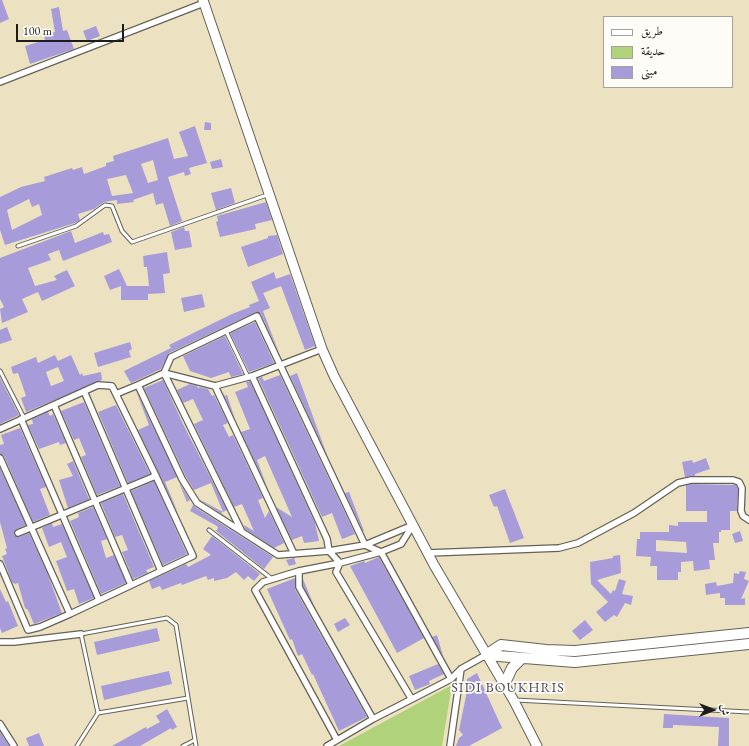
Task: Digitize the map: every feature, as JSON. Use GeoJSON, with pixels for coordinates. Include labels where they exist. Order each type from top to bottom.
{"type":"FeatureCollection","features":[{"type":"Feature","properties":{"kind":"highway"},"geometry":{"type":"LineString","coordinates":[[486,655],[501,645],[546,650],[575,651],[749,633]]}},
{"type":"Feature","properties":{"kind":"highway"},"geometry":{"type":"LineString","coordinates":[[486,655],[575,662],[749,644]]}},
{"type":"Feature","properties":{"kind":"highway"},"geometry":{"type":"LineString","coordinates":[[504,685],[512,668],[522,658]]}},
{"type":"Feature","properties":{"kind":"main road"},"geometry":{"type":"LineString","coordinates":[[203,1],[322,349],[334,376],[428,553],[514,701],[537,746]]}},
{"type":"Feature","properties":{"kind":"street"},"geometry":{"type":"LineString","coordinates":[[0,82],[203,1]]}},
{"type":"Feature","properties":{"kind":"street"},"geometry":{"type":"LineString","coordinates":[[116,394],[164,372],[171,357],[258,316],[279,365],[365,545],[381,552],[451,679]]}},
{"type":"Feature","properties":{"kind":"street"},"geometry":{"type":"LineString","coordinates":[[164,372],[215,386],[250,376],[322,349]]}},
{"type":"Feature","properties":{"kind":"street"},"geometry":{"type":"LineString","coordinates":[[164,372],[242,531]]}},
{"type":"Feature","properties":{"kind":"street"},"geometry":{"type":"LineString","coordinates":[[250,376],[328,539],[329,551],[340,563]]}},
{"type":"Feature","properties":{"kind":"street"},"geometry":{"type":"LineString","coordinates":[[0,429],[98,385],[112,386],[193,556],[70,614],[40,627],[28,630],[0,564]]}},
{"type":"Feature","properties":{"kind":"street"},"geometry":{"type":"LineString","coordinates":[[138,385],[182,479],[197,503],[278,555],[329,551],[365,545],[413,525]]}},
{"type":"Feature","properties":{"kind":"street"},"geometry":{"type":"LineString","coordinates":[[215,386],[294,554]]}},
{"type":"Feature","properties":{"kind":"street"},"geometry":{"type":"LineString","coordinates":[[84,391],[161,571]]}},
{"type":"Feature","properties":{"kind":"street"},"geometry":{"type":"LineString","coordinates":[[54,405],[131,585]]}},
{"type":"Feature","properties":{"kind":"street"},"geometry":{"type":"LineString","coordinates":[[22,419],[62,515],[100,600]]}},
{"type":"Feature","properties":{"kind":"street"},"geometry":{"type":"LineString","coordinates":[[0,458],[70,614]]}},
{"type":"Feature","properties":{"kind":"street"},"geometry":{"type":"LineString","coordinates":[[18,534],[153,477],[155,474]]}},
{"type":"Feature","properties":{"kind":"street"},"geometry":{"type":"LineString","coordinates":[[428,553],[559,548],[578,543],[634,513],[678,483],[691,480],[733,480],[739,482],[742,488],[741,511],[743,516],[749,520]]}},
{"type":"Feature","properties":{"kind":"street"},"geometry":{"type":"LineString","coordinates":[[337,740],[255,590],[263,582],[300,571],[340,563],[381,552],[401,544],[413,525]]}},
{"type":"Feature","properties":{"kind":"street"},"geometry":{"type":"LineString","coordinates":[[340,563],[336,572],[411,698]]}},
{"type":"Feature","properties":{"kind":"street"},"geometry":{"type":"LineString","coordinates":[[300,571],[299,587],[373,719]]}},
{"type":"Feature","properties":{"kind":"street"},"geometry":{"type":"LineString","coordinates":[[0,642],[81,634]]}},
{"type":"Feature","properties":{"kind":"street"},"geometry":{"type":"LineString","coordinates":[[327,746],[411,698],[451,679],[461,668],[486,655]]}},
{"type":"Feature","properties":{"kind":"street"},"geometry":{"type":"LineString","coordinates":[[450,746],[461,668]]}},
{"type":"Feature","properties":{"kind":"street"},"geometry":{"type":"LineString","coordinates":[[0,724],[14,746]]}},
{"type":"Feature","properties":{"kind":"lane"},"geometry":{"type":"LineString","coordinates":[[18,246],[76,226],[105,205],[112,206],[122,231],[132,242],[269,194]]}},
{"type":"Feature","properties":{"kind":"lane"},"geometry":{"type":"LineString","coordinates":[[226,331],[250,376]]}},
{"type":"Feature","properties":{"kind":"lane"},"geometry":{"type":"LineString","coordinates":[[0,371],[22,419]]}},
{"type":"Feature","properties":{"kind":"lane"},"geometry":{"type":"LineString","coordinates":[[209,530],[272,580]]}},
{"type":"Feature","properties":{"kind":"lane"},"geometry":{"type":"LineString","coordinates":[[77,746],[98,713],[81,634],[167,618],[176,625],[196,746]]}},
{"type":"Feature","properties":{"kind":"lane"},"geometry":{"type":"LineString","coordinates":[[98,713],[188,698]]}},
{"type":"Feature","properties":{"kind":"lane"},"geometry":{"type":"LineString","coordinates":[[514,701],[518,699],[749,712]]}},
{"type":"Feature","properties":{"kind":"lane"},"geometry":{"type":"LineString","coordinates":[[183,746],[195,740]]}},
{"type":"Feature","properties":{"kind":"green space"},"geometry":{"type":"Polygon","coordinates":[[[452,685],[442,746],[339,746],[452,685]]]}},
{"type":"Feature","properties":{"kind":"building"},"geometry":{"type":"Polygon","coordinates":[[[0,0],[2,0],[9,19],[0,23],[0,0]]]}},
{"type":"Feature","properties":{"kind":"building"},"geometry":{"type":"Polygon","coordinates":[[[59,7],[63,31],[67,30],[74,49],[30,64],[25,46],[45,40],[44,35],[55,32],[51,9],[59,7]]]}},
{"type":"Feature","properties":{"kind":"building"},"geometry":{"type":"Polygon","coordinates":[[[96,26],[100,36],[87,41],[83,31],[96,26]]]}},
{"type":"Feature","properties":{"kind":"building"},"geometry":{"type":"Polygon","coordinates":[[[205,122],[211,123],[211,130],[204,130],[205,122]]]}},
{"type":"Feature","properties":{"kind":"building"},"geometry":{"type":"Polygon","coordinates":[[[195,126],[207,163],[189,168],[191,174],[185,176],[184,172],[168,177],[182,221],[170,226],[163,203],[156,205],[153,193],[133,200],[134,202],[117,204],[117,200],[104,202],[94,209],[78,214],[80,220],[75,223],[5,245],[0,230],[0,197],[21,187],[45,181],[44,177],[72,168],[73,170],[82,167],[84,174],[106,166],[106,163],[114,161],[113,156],[168,138],[174,159],[188,156],[179,132],[195,126]],[[153,160],[141,164],[148,183],[158,180],[153,160]],[[126,175],[107,179],[112,196],[133,193],[126,175]],[[29,199],[7,210],[12,230],[42,215],[39,204],[32,207],[29,199]]]}},
{"type":"Feature","properties":{"kind":"building"},"geometry":{"type":"Polygon","coordinates":[[[221,159],[223,167],[212,169],[210,162],[221,159]]]}},
{"type":"Feature","properties":{"kind":"building"},"geometry":{"type":"Polygon","coordinates":[[[231,188],[235,203],[216,210],[211,193],[231,188]]]}},
{"type":"Feature","properties":{"kind":"building"},"geometry":{"type":"Polygon","coordinates":[[[266,202],[272,220],[255,224],[256,229],[220,237],[216,222],[218,221],[217,216],[266,202]]]}},
{"type":"Feature","properties":{"kind":"building"},"geometry":{"type":"Polygon","coordinates":[[[184,227],[185,231],[189,231],[192,247],[175,250],[171,232],[184,227]]]}},
{"type":"Feature","properties":{"kind":"building"},"geometry":{"type":"Polygon","coordinates":[[[71,231],[75,243],[103,232],[104,235],[109,234],[112,242],[63,261],[59,250],[48,254],[51,260],[28,268],[35,286],[57,280],[54,276],[67,270],[75,286],[42,301],[38,292],[22,299],[28,312],[2,323],[0,309],[4,307],[0,299],[0,258],[71,231]]]}},
{"type":"Feature","properties":{"kind":"building"},"geometry":{"type":"Polygon","coordinates":[[[277,235],[283,254],[248,267],[241,247],[268,238],[268,236],[277,235]]]}},
{"type":"Feature","properties":{"kind":"building"},"geometry":{"type":"Polygon","coordinates":[[[167,252],[170,273],[163,274],[165,293],[148,294],[148,300],[121,300],[121,286],[110,290],[104,276],[119,269],[127,286],[149,286],[147,267],[144,267],[143,256],[167,252]]]}},
{"type":"Feature","properties":{"kind":"building"},"geometry":{"type":"Polygon","coordinates":[[[274,272],[276,279],[290,274],[315,346],[305,350],[281,286],[263,293],[270,308],[263,311],[279,353],[261,314],[257,312],[169,353],[161,369],[131,383],[124,371],[171,348],[169,345],[232,314],[250,307],[249,305],[259,301],[251,282],[274,272]]]}},
{"type":"Feature","properties":{"kind":"building"},"geometry":{"type":"Polygon","coordinates":[[[202,294],[205,307],[184,312],[181,298],[202,294]]]}},
{"type":"Feature","properties":{"kind":"building"},"geometry":{"type":"Polygon","coordinates":[[[255,322],[274,363],[249,372],[230,333],[255,322]]]}},
{"type":"Feature","properties":{"kind":"building"},"geometry":{"type":"Polygon","coordinates":[[[7,327],[12,340],[0,344],[0,330],[7,327]]]}},
{"type":"Feature","properties":{"kind":"building"},"geometry":{"type":"Polygon","coordinates":[[[225,336],[243,374],[231,377],[229,372],[211,378],[190,371],[183,356],[225,336]]]}},
{"type":"Feature","properties":{"kind":"building"},"geometry":{"type":"Polygon","coordinates":[[[130,342],[132,349],[129,351],[131,357],[98,367],[94,353],[130,342]]]}},
{"type":"Feature","properties":{"kind":"building"},"geometry":{"type":"Polygon","coordinates":[[[55,355],[58,361],[71,355],[80,375],[82,373],[83,376],[101,372],[102,380],[26,412],[21,398],[26,396],[18,373],[13,374],[11,367],[36,357],[38,363],[55,355]],[[58,367],[46,372],[51,386],[64,381],[58,367]]]}},
{"type":"Feature","properties":{"kind":"building"},"geometry":{"type":"Polygon","coordinates":[[[297,373],[327,455],[290,376],[297,373]]]}},
{"type":"Feature","properties":{"kind":"building"},"geometry":{"type":"Polygon","coordinates":[[[280,375],[355,534],[342,539],[332,513],[322,517],[258,378],[262,377],[264,381],[280,375]]]}},
{"type":"Feature","properties":{"kind":"building"},"geometry":{"type":"Polygon","coordinates":[[[0,378],[19,415],[0,424],[0,378]]]}},
{"type":"Feature","properties":{"kind":"building"},"geometry":{"type":"Polygon","coordinates":[[[163,380],[183,424],[227,510],[223,512],[211,483],[194,490],[186,477],[144,388],[163,380]]]}},
{"type":"Feature","properties":{"kind":"building"},"geometry":{"type":"Polygon","coordinates":[[[250,381],[315,523],[319,541],[304,543],[302,536],[292,540],[276,507],[292,517],[265,456],[257,460],[267,487],[241,432],[250,429],[235,392],[248,387],[246,382],[250,381]]]}},
{"type":"Feature","properties":{"kind":"building"},"geometry":{"type":"Polygon","coordinates":[[[190,384],[197,386],[198,388],[208,389],[212,396],[214,395],[228,423],[223,425],[229,437],[233,435],[263,498],[258,500],[265,518],[269,511],[284,543],[274,548],[245,529],[244,525],[254,531],[242,504],[234,507],[194,424],[203,420],[193,399],[183,403],[177,390],[190,384]]]}},
{"type":"Feature","properties":{"kind":"building"},"geometry":{"type":"Polygon","coordinates":[[[136,391],[177,477],[165,482],[179,515],[138,430],[149,425],[136,391]]]}},
{"type":"Feature","properties":{"kind":"building"},"geometry":{"type":"Polygon","coordinates":[[[222,391],[225,396],[227,395],[235,419],[222,391]]]}},
{"type":"Feature","properties":{"kind":"building"},"geometry":{"type":"Polygon","coordinates":[[[84,402],[120,486],[97,495],[81,457],[86,455],[79,438],[74,440],[61,411],[84,402]]]}},
{"type":"Feature","properties":{"kind":"building"},"geometry":{"type":"Polygon","coordinates":[[[116,405],[150,474],[128,483],[98,412],[116,405]]]}},
{"type":"Feature","properties":{"kind":"building"},"geometry":{"type":"Polygon","coordinates":[[[48,412],[50,416],[53,414],[66,443],[60,445],[59,442],[39,449],[28,425],[33,424],[32,419],[48,412]]]}},
{"type":"Feature","properties":{"kind":"building"},"geometry":{"type":"Polygon","coordinates":[[[20,428],[46,487],[40,489],[50,515],[33,522],[4,456],[0,454],[0,445],[4,444],[1,435],[20,428]]]}},
{"type":"Feature","properties":{"kind":"building"},"geometry":{"type":"Polygon","coordinates":[[[706,458],[710,469],[695,474],[695,476],[685,477],[682,462],[692,460],[693,463],[706,458]]]}},
{"type":"Feature","properties":{"kind":"building"},"geometry":{"type":"Polygon","coordinates":[[[73,461],[89,499],[68,508],[59,480],[73,476],[67,464],[73,461]]]}},
{"type":"Feature","properties":{"kind":"building"},"geometry":{"type":"Polygon","coordinates":[[[0,468],[26,525],[15,530],[14,535],[19,537],[29,533],[47,572],[62,613],[34,624],[28,610],[25,608],[18,583],[15,584],[12,582],[2,556],[7,554],[5,549],[7,548],[0,522],[0,468]]]}},
{"type":"Feature","properties":{"kind":"building"},"geometry":{"type":"Polygon","coordinates":[[[154,481],[187,554],[163,565],[131,491],[154,481]]]}},
{"type":"Feature","properties":{"kind":"building"},"geometry":{"type":"Polygon","coordinates":[[[179,482],[190,500],[187,502],[179,482]]]}},
{"type":"Feature","properties":{"kind":"building"},"geometry":{"type":"Polygon","coordinates":[[[686,485],[736,485],[738,489],[737,511],[730,511],[730,530],[721,530],[721,532],[719,532],[719,543],[713,543],[715,560],[709,560],[710,569],[694,571],[693,561],[681,562],[681,572],[678,572],[678,580],[657,580],[657,566],[650,566],[651,557],[636,556],[637,539],[640,539],[640,532],[669,532],[669,525],[678,526],[678,522],[707,522],[707,511],[686,511],[686,485]],[[656,540],[656,551],[687,553],[686,542],[656,540]]]}},
{"type":"Feature","properties":{"kind":"building"},"geometry":{"type":"Polygon","coordinates":[[[505,489],[524,538],[510,543],[497,506],[494,507],[489,495],[505,489]]]}},
{"type":"Feature","properties":{"kind":"building"},"geometry":{"type":"Polygon","coordinates":[[[349,492],[364,531],[345,493],[349,492]]]}},
{"type":"Feature","properties":{"kind":"building"},"geometry":{"type":"Polygon","coordinates":[[[123,494],[154,567],[146,570],[148,573],[133,579],[122,552],[128,550],[122,535],[115,537],[101,503],[123,494]]]}},
{"type":"Feature","properties":{"kind":"building"},"geometry":{"type":"Polygon","coordinates":[[[199,499],[223,512],[221,513],[231,520],[199,499]]]}},
{"type":"Feature","properties":{"kind":"building"},"geometry":{"type":"Polygon","coordinates":[[[193,505],[273,557],[264,569],[216,531],[218,528],[217,526],[190,511],[193,505]]]}},
{"type":"Feature","properties":{"kind":"building"},"geometry":{"type":"Polygon","coordinates":[[[93,507],[107,539],[101,541],[106,558],[114,555],[126,583],[101,594],[70,521],[79,517],[78,513],[93,507]]]}},
{"type":"Feature","properties":{"kind":"building"},"geometry":{"type":"Polygon","coordinates":[[[52,523],[53,527],[62,524],[94,598],[79,604],[74,589],[67,591],[56,561],[67,557],[61,542],[49,547],[42,528],[52,523]]]}},
{"type":"Feature","properties":{"kind":"building"},"geometry":{"type":"Polygon","coordinates":[[[740,531],[743,541],[735,543],[732,534],[740,531]]]}},
{"type":"Feature","properties":{"kind":"building"},"geometry":{"type":"Polygon","coordinates":[[[212,536],[260,574],[254,581],[248,576],[244,580],[236,572],[227,578],[214,581],[214,578],[208,580],[206,576],[182,585],[181,583],[162,590],[160,586],[152,589],[149,581],[186,564],[188,567],[211,555],[203,549],[212,536]]]}},
{"type":"Feature","properties":{"kind":"building"},"geometry":{"type":"Polygon","coordinates":[[[620,555],[621,573],[597,580],[611,594],[613,590],[615,591],[619,579],[626,581],[622,594],[633,596],[631,605],[625,603],[617,617],[614,615],[605,622],[596,612],[608,602],[591,584],[590,562],[613,558],[613,556],[620,555]]]}},
{"type":"Feature","properties":{"kind":"building"},"geometry":{"type":"Polygon","coordinates":[[[379,557],[424,638],[397,653],[350,566],[364,561],[365,563],[379,557]]]}},
{"type":"Feature","properties":{"kind":"building"},"geometry":{"type":"Polygon","coordinates":[[[294,558],[296,564],[289,566],[286,560],[294,558]]]}},
{"type":"Feature","properties":{"kind":"building"},"geometry":{"type":"Polygon","coordinates":[[[740,571],[746,572],[744,579],[749,581],[741,599],[745,598],[745,605],[725,605],[725,598],[720,598],[720,593],[706,595],[705,584],[716,582],[717,586],[733,583],[734,573],[739,574],[740,571]]]}},
{"type":"Feature","properties":{"kind":"building"},"geometry":{"type":"Polygon","coordinates":[[[295,578],[295,589],[367,717],[339,731],[313,674],[312,675],[302,654],[298,656],[292,639],[290,640],[267,589],[295,578]]]}},
{"type":"Feature","properties":{"kind":"building"},"geometry":{"type":"Polygon","coordinates":[[[303,579],[315,608],[303,586],[303,579]]]}},
{"type":"Feature","properties":{"kind":"building"},"geometry":{"type":"Polygon","coordinates":[[[0,589],[6,602],[8,601],[18,626],[2,633],[0,628],[0,589]]]}},
{"type":"Feature","properties":{"kind":"building"},"geometry":{"type":"Polygon","coordinates":[[[345,618],[350,625],[338,632],[334,624],[345,618]]]}},
{"type":"Feature","properties":{"kind":"building"},"geometry":{"type":"Polygon","coordinates":[[[585,620],[593,630],[580,640],[572,631],[585,620]]]}},
{"type":"Feature","properties":{"kind":"building"},"geometry":{"type":"Polygon","coordinates":[[[157,628],[160,641],[97,655],[94,642],[157,628]]]}},
{"type":"Feature","properties":{"kind":"building"},"geometry":{"type":"Polygon","coordinates":[[[437,635],[443,656],[432,637],[437,635]]]}},
{"type":"Feature","properties":{"kind":"building"},"geometry":{"type":"Polygon","coordinates":[[[438,664],[444,674],[429,681],[430,684],[415,690],[409,676],[438,664]]]}},
{"type":"Feature","properties":{"kind":"building"},"geometry":{"type":"Polygon","coordinates":[[[169,671],[172,684],[104,700],[101,686],[169,671]]]}},
{"type":"Feature","properties":{"kind":"building"},"geometry":{"type":"Polygon","coordinates":[[[477,673],[502,728],[469,746],[456,746],[459,738],[463,735],[459,730],[466,696],[467,679],[477,673]]]}},
{"type":"Feature","properties":{"kind":"building"},"geometry":{"type":"Polygon","coordinates":[[[167,709],[177,727],[172,730],[171,728],[140,746],[112,746],[146,727],[147,729],[160,722],[156,716],[167,709]]]}},
{"type":"Feature","properties":{"kind":"building"},"geometry":{"type":"Polygon","coordinates":[[[664,714],[729,718],[729,746],[718,746],[719,727],[673,725],[673,728],[663,728],[664,714]]]}},
{"type":"Feature","properties":{"kind":"building"},"geometry":{"type":"Polygon","coordinates":[[[0,732],[9,746],[0,746],[0,732]]]}},
{"type":"Feature","properties":{"kind":"building"},"geometry":{"type":"Polygon","coordinates":[[[39,733],[44,746],[29,746],[26,738],[39,733]]]}},
{"type":"Feature","properties":{"kind":"district","name":"SIDI BOUKHRIS"},"geometry":{"type":"Point","coordinates":[508,688]}}]}
